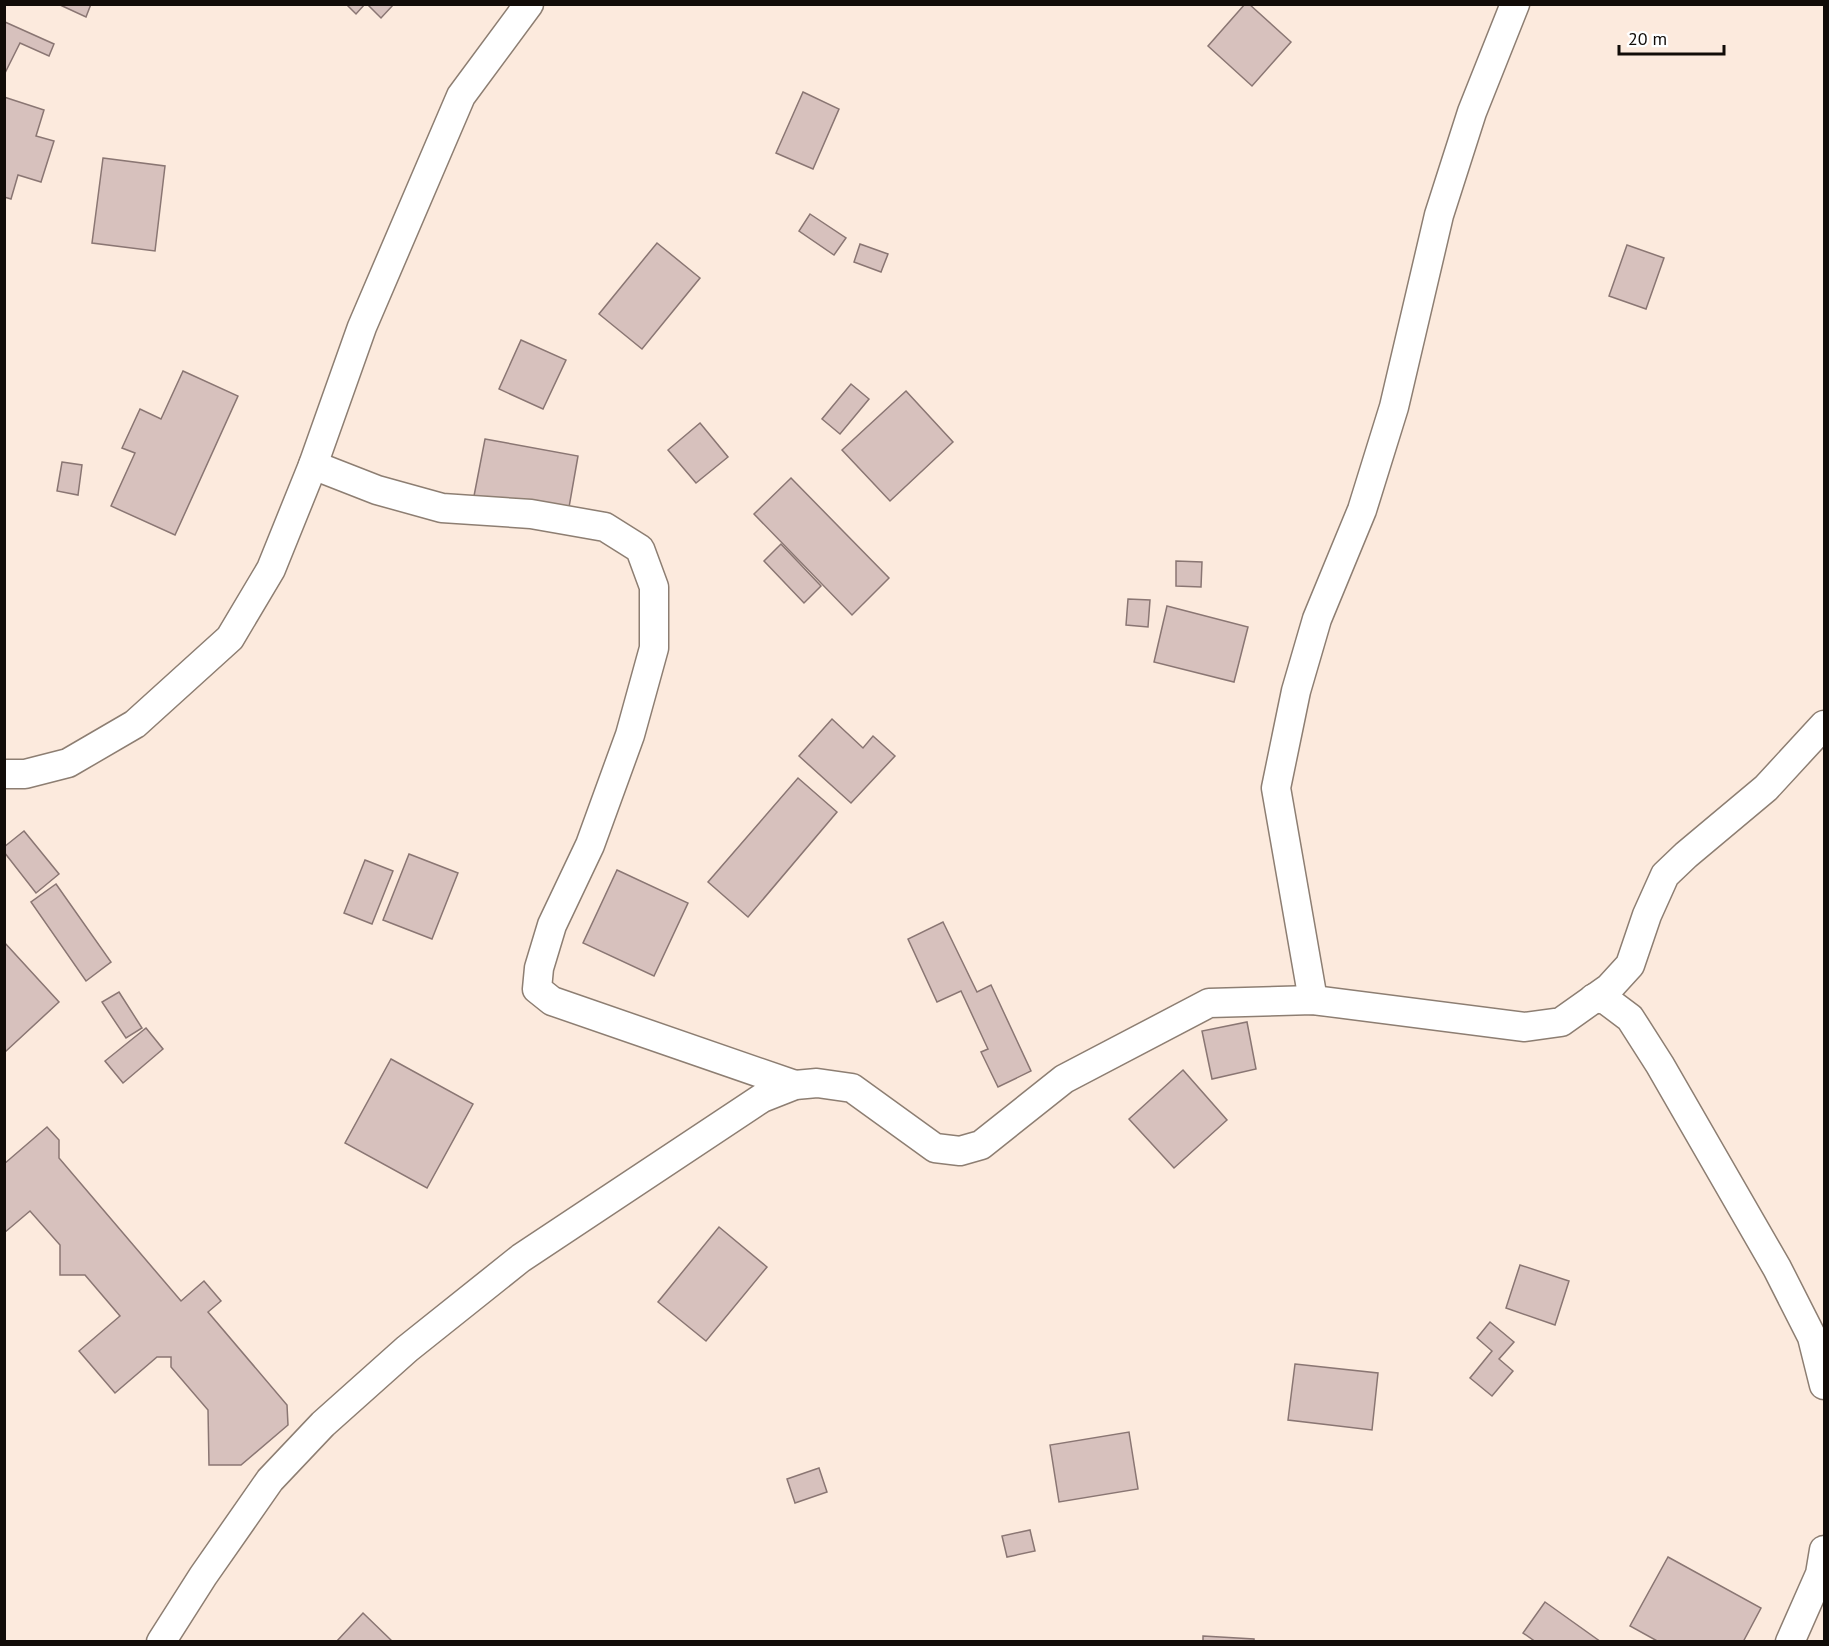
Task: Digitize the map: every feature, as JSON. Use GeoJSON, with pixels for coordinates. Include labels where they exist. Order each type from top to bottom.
{"type":"FeatureCollection","features":[{"type":"Feature","properties":{"kind":"street"},"geometry":{"type":"LineString","coordinates":[[4,774],[25,774],[68,763],[135,724],[230,638],[271,569],[313,465],[362,327],[460,96],[528,4]]}},
{"type":"Feature","properties":{"kind":"street"},"geometry":{"type":"LineString","coordinates":[[1313,1000],[1276,789],[1296,692],[1317,619],[1362,510],[1394,407],[1439,215],[1472,112],[1515,4]]}},
{"type":"Feature","properties":{"kind":"street"},"geometry":{"type":"LineString","coordinates":[[313,465],[377,490],[442,508],[531,514],[605,527],[640,549],[654,587],[654,648],[630,735],[590,845],[552,925],[539,968],[537,989],[552,1001],[795,1085]]}},
{"type":"Feature","properties":{"kind":"street"},"geometry":{"type":"LineString","coordinates":[[160,1641],[270,1480],[323,1424],[408,1349],[522,1258],[762,1098],[795,1085],[817,1083],[852,1088],[935,1148],[960,1151],[981,1145],[1064,1079],[1209,1004],[1313,1000],[1525,1027],[1561,1022],[1610,988],[1630,965],[1647,915],[1665,875],[1766,788],[1824,725]]}},
{"type":"Feature","properties":{"kind":"street"},"geometry":{"type":"LineString","coordinates":[[1593,998],[1606,1000],[1629,1018],[1660,1065],[1777,1268],[1812,1337],[1824,1385]]}},
{"type":"Feature","properties":{"kind":"street"},"geometry":{"type":"LineString","coordinates":[[1790,1641],[1820,1574],[1824,1550]]}},
{"type":"Feature","properties":{"kind":"building"},"geometry":{"type":"Polygon","coordinates":[[[58,4],[91,4],[86,17],[58,4]]]}},
{"type":"Feature","properties":{"kind":"building"},"geometry":{"type":"Polygon","coordinates":[[[346,4],[365,4],[356,14],[346,4]]]}},
{"type":"Feature","properties":{"kind":"building"},"geometry":{"type":"Polygon","coordinates":[[[367,4],[394,4],[381,18],[367,4]]]}},
{"type":"Feature","properties":{"kind":"building"},"geometry":{"type":"Polygon","coordinates":[[[1245,4],[1249,4],[1291,42],[1252,86],[1208,46],[1245,4]]]}},
{"type":"Feature","properties":{"kind":"building"},"geometry":{"type":"Polygon","coordinates":[[[5,22],[54,44],[49,56],[20,43],[4,75],[5,22]]]}},
{"type":"Feature","properties":{"kind":"building"},"geometry":{"type":"Polygon","coordinates":[[[803,92],[839,109],[813,169],[776,153],[803,92]]]}},
{"type":"Feature","properties":{"kind":"building"},"geometry":{"type":"Polygon","coordinates":[[[4,97],[44,110],[36,136],[54,141],[41,182],[18,175],[11,199],[4,197],[4,97]]]}},
{"type":"Feature","properties":{"kind":"building"},"geometry":{"type":"Polygon","coordinates":[[[103,158],[165,166],[155,251],[92,243],[103,158]]]}},
{"type":"Feature","properties":{"kind":"building"},"geometry":{"type":"Polygon","coordinates":[[[810,214],[846,238],[834,255],[799,231],[810,214]]]}},
{"type":"Feature","properties":{"kind":"building"},"geometry":{"type":"Polygon","coordinates":[[[657,243],[700,278],[642,349],[599,314],[657,243]]]}},
{"type":"Feature","properties":{"kind":"building"},"geometry":{"type":"Polygon","coordinates":[[[860,244],[888,254],[881,272],[854,262],[860,244]]]}},
{"type":"Feature","properties":{"kind":"building"},"geometry":{"type":"Polygon","coordinates":[[[1627,245],[1664,258],[1646,309],[1609,296],[1627,245]]]}},
{"type":"Feature","properties":{"kind":"building"},"geometry":{"type":"Polygon","coordinates":[[[521,340],[566,360],[543,409],[499,389],[521,340]]]}},
{"type":"Feature","properties":{"kind":"building"},"geometry":{"type":"Polygon","coordinates":[[[183,371],[238,396],[175,535],[111,506],[135,453],[122,448],[140,409],[161,419],[183,371]]]}},
{"type":"Feature","properties":{"kind":"building"},"geometry":{"type":"Polygon","coordinates":[[[851,384],[869,399],[840,434],[822,419],[851,384]]]}},
{"type":"Feature","properties":{"kind":"building"},"geometry":{"type":"Polygon","coordinates":[[[906,391],[953,442],[890,501],[842,450],[906,391]]]}},
{"type":"Feature","properties":{"kind":"building"},"geometry":{"type":"Polygon","coordinates":[[[700,423],[728,457],[696,483],[668,450],[700,423]]]}},
{"type":"Feature","properties":{"kind":"building"},"geometry":{"type":"Polygon","coordinates":[[[485,439],[578,456],[568,513],[474,496],[485,439]]]}},
{"type":"Feature","properties":{"kind":"building"},"geometry":{"type":"Polygon","coordinates":[[[62,462],[82,465],[78,495],[57,491],[62,462]]]}},
{"type":"Feature","properties":{"kind":"building"},"geometry":{"type":"Polygon","coordinates":[[[791,478],[889,578],[852,615],[754,514],[791,478]]]}},
{"type":"Feature","properties":{"kind":"building"},"geometry":{"type":"Polygon","coordinates":[[[781,544],[821,586],[804,603],[764,561],[781,544]]]}},
{"type":"Feature","properties":{"kind":"building"},"geometry":{"type":"Polygon","coordinates":[[[1176,561],[1202,562],[1201,587],[1176,586],[1176,561]]]}},
{"type":"Feature","properties":{"kind":"building"},"geometry":{"type":"Polygon","coordinates":[[[1128,599],[1150,600],[1148,627],[1126,625],[1128,599]]]}},
{"type":"Feature","properties":{"kind":"building"},"geometry":{"type":"Polygon","coordinates":[[[1167,606],[1248,627],[1234,682],[1154,662],[1167,606]]]}},
{"type":"Feature","properties":{"kind":"building"},"geometry":{"type":"Polygon","coordinates":[[[832,719],[863,748],[873,736],[895,756],[851,803],[799,756],[832,719]]]}},
{"type":"Feature","properties":{"kind":"building"},"geometry":{"type":"Polygon","coordinates":[[[798,778],[837,812],[748,917],[708,882],[798,778]]]}},
{"type":"Feature","properties":{"kind":"building"},"geometry":{"type":"Polygon","coordinates":[[[24,831],[59,874],[36,893],[4,852],[4,847],[24,831]]]}},
{"type":"Feature","properties":{"kind":"building"},"geometry":{"type":"Polygon","coordinates":[[[409,854],[458,873],[432,939],[383,920],[409,854]]]}},
{"type":"Feature","properties":{"kind":"building"},"geometry":{"type":"Polygon","coordinates":[[[365,860],[393,871],[372,924],[344,913],[365,860]]]}},
{"type":"Feature","properties":{"kind":"building"},"geometry":{"type":"Polygon","coordinates":[[[617,870],[688,903],[654,976],[583,943],[617,870]]]}},
{"type":"Feature","properties":{"kind":"building"},"geometry":{"type":"Polygon","coordinates":[[[56,884],[111,962],[86,981],[31,902],[56,884]]]}},
{"type":"Feature","properties":{"kind":"building"},"geometry":{"type":"Polygon","coordinates":[[[943,922],[977,992],[991,985],[1031,1071],[998,1087],[981,1052],[988,1049],[961,991],[937,1002],[908,939],[943,922]]]}},
{"type":"Feature","properties":{"kind":"building"},"geometry":{"type":"Polygon","coordinates":[[[4,942],[59,1002],[5,1052],[4,1051],[4,942]]]}},
{"type":"Feature","properties":{"kind":"building"},"geometry":{"type":"Polygon","coordinates":[[[119,992],[142,1028],[126,1038],[102,1002],[119,992]]]}},
{"type":"Feature","properties":{"kind":"building"},"geometry":{"type":"Polygon","coordinates":[[[1247,1022],[1256,1069],[1212,1079],[1202,1031],[1247,1022]]]}},
{"type":"Feature","properties":{"kind":"building"},"geometry":{"type":"Polygon","coordinates":[[[146,1028],[163,1049],[123,1083],[105,1061],[146,1028]]]}},
{"type":"Feature","properties":{"kind":"building"},"geometry":{"type":"Polygon","coordinates":[[[391,1059],[473,1104],[427,1188],[345,1143],[391,1059]]]}},
{"type":"Feature","properties":{"kind":"building"},"geometry":{"type":"Polygon","coordinates":[[[1183,1070],[1227,1120],[1174,1168],[1129,1119],[1183,1070]]]}},
{"type":"Feature","properties":{"kind":"building"},"geometry":{"type":"Polygon","coordinates":[[[47,1127],[59,1140],[59,1158],[181,1301],[204,1281],[221,1301],[208,1312],[287,1405],[288,1425],[241,1465],[209,1465],[208,1410],[171,1367],[171,1357],[157,1357],[115,1393],[79,1351],[120,1316],[85,1275],[60,1275],[60,1245],[30,1211],[4,1233],[4,1164],[47,1127]]]}},
{"type":"Feature","properties":{"kind":"building"},"geometry":{"type":"Polygon","coordinates":[[[719,1227],[767,1267],[706,1341],[658,1302],[719,1227]]]}},
{"type":"Feature","properties":{"kind":"building"},"geometry":{"type":"Polygon","coordinates":[[[1520,1265],[1569,1281],[1555,1325],[1506,1308],[1520,1265]]]}},
{"type":"Feature","properties":{"kind":"building"},"geometry":{"type":"Polygon","coordinates":[[[1490,1322],[1514,1342],[1499,1359],[1513,1371],[1492,1396],[1470,1378],[1492,1351],[1477,1338],[1490,1322]]]}},
{"type":"Feature","properties":{"kind":"building"},"geometry":{"type":"Polygon","coordinates":[[[1295,1364],[1378,1373],[1372,1430],[1288,1420],[1295,1364]]]}},
{"type":"Feature","properties":{"kind":"building"},"geometry":{"type":"Polygon","coordinates":[[[1129,1432],[1138,1489],[1059,1502],[1050,1445],[1129,1432]]]}},
{"type":"Feature","properties":{"kind":"building"},"geometry":{"type":"Polygon","coordinates":[[[819,1468],[827,1492],[795,1503],[787,1479],[819,1468]]]}},
{"type":"Feature","properties":{"kind":"building"},"geometry":{"type":"Polygon","coordinates":[[[1030,1530],[1035,1551],[1007,1557],[1002,1536],[1030,1530]]]}},
{"type":"Feature","properties":{"kind":"building"},"geometry":{"type":"Polygon","coordinates":[[[1668,1557],[1761,1608],[1743,1642],[1659,1642],[1630,1626],[1668,1557]]]}},
{"type":"Feature","properties":{"kind":"building"},"geometry":{"type":"Polygon","coordinates":[[[1545,1602],[1601,1642],[1536,1642],[1523,1633],[1545,1602]]]}},
{"type":"Feature","properties":{"kind":"building"},"geometry":{"type":"Polygon","coordinates":[[[363,1613],[393,1642],[336,1642],[363,1613]]]}},
{"type":"Feature","properties":{"kind":"building"},"geometry":{"type":"Polygon","coordinates":[[[1203,1636],[1254,1639],[1254,1642],[1203,1642],[1203,1636]]]}}]}
